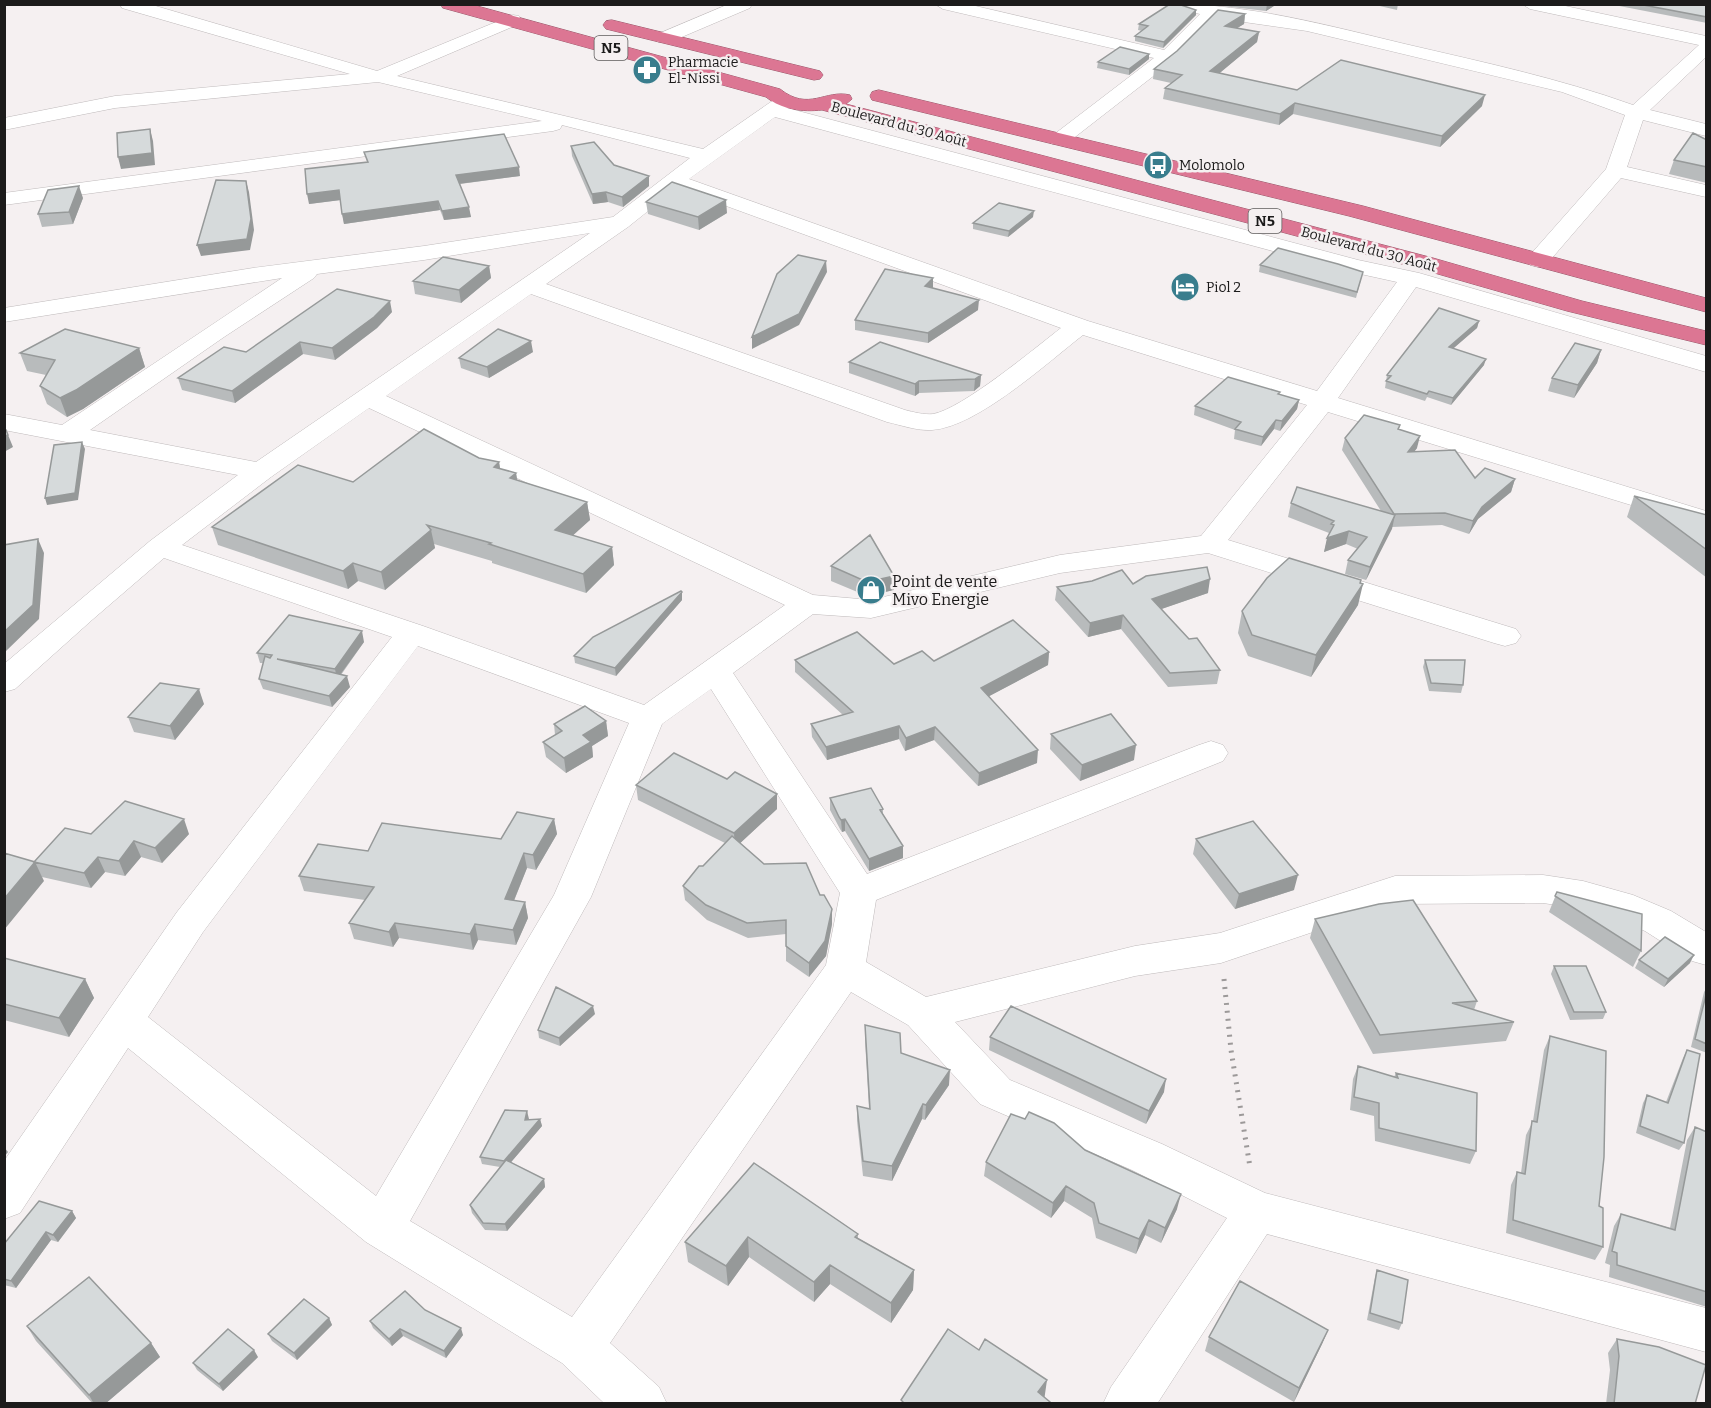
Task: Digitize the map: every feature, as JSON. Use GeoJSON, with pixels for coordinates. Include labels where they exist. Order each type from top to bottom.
{"type":"FeatureCollection","features":[{"type":"Feature","properties":{"kind":"highway","name":"N5"},"geometry":{"type":"LineString","coordinates":[[449,4],[513,20],[777,101],[823,104],[845,98],[844,83],[598,21]]}},
{"type":"Feature","properties":{"kind":"highway","name":"N5"},"geometry":{"type":"LineString","coordinates":[[777,101],[773,88],[783,80],[814,75]]}},
{"type":"Feature","properties":{"kind":"highway","name":"Boulevard du 30 Août"},"geometry":{"type":"LineString","coordinates":[[844,83],[1059,140],[1355,211],[1707,304]]}},
{"type":"Feature","properties":{"kind":"highway","name":"Boulevard du 30 Août"},"geometry":{"type":"LineString","coordinates":[[823,104],[1425,263],[1575,306],[1707,338]]}},
{"type":"Feature","properties":{"kind":"street"},"geometry":{"type":"LineString","coordinates":[[128,4],[378,77],[573,122],[706,156]]}},
{"type":"Feature","properties":{"kind":"street"},"geometry":{"type":"LineString","coordinates":[[664,38],[744,4]]}},
{"type":"Feature","properties":{"kind":"street"},"geometry":{"type":"LineString","coordinates":[[943,4],[1168,56]]}},
{"type":"Feature","properties":{"kind":"street"},"geometry":{"type":"LineString","coordinates":[[1180,4],[1212,12],[1307,26],[1568,88],[1636,112],[1707,130]]}},
{"type":"Feature","properties":{"kind":"street"},"geometry":{"type":"LineString","coordinates":[[1530,4],[1707,41]]}},
{"type":"Feature","properties":{"kind":"street"},"geometry":{"type":"LineString","coordinates":[[1615,22],[1629,4]]}},
{"type":"Feature","properties":{"kind":"street"},"geometry":{"type":"LineString","coordinates":[[1059,140],[1168,56],[1212,12]]}},
{"type":"Feature","properties":{"kind":"street"},"geometry":{"type":"LineString","coordinates":[[4,124],[115,102],[378,77],[513,20]]}},
{"type":"Feature","properties":{"kind":"street"},"geometry":{"type":"LineString","coordinates":[[1538,260],[1616,171],[1636,112],[1707,48]]}},
{"type":"Feature","properties":{"kind":"street"},"geometry":{"type":"LineString","coordinates":[[4,682],[160,547],[261,471],[620,222],[777,101],[1355,266],[1411,278],[1707,364]]}},
{"type":"Feature","properties":{"kind":"street"},"geometry":{"type":"LineString","coordinates":[[4,198],[573,122]]}},
{"type":"Feature","properties":{"kind":"street"},"geometry":{"type":"LineString","coordinates":[[1616,171],[1707,190]]}},
{"type":"Feature","properties":{"kind":"street"},"geometry":{"type":"LineString","coordinates":[[676,181],[1079,326],[1707,520]]}},
{"type":"Feature","properties":{"kind":"street"},"geometry":{"type":"LineString","coordinates":[[4,315],[318,265],[424,253],[620,222]]}},
{"type":"Feature","properties":{"kind":"street"},"geometry":{"type":"LineString","coordinates":[[67,434],[138,387],[230,320],[318,265]]}},
{"type":"Feature","properties":{"kind":"street"},"geometry":{"type":"LineString","coordinates":[[1210,544],[1324,400],[1411,278]]}},
{"type":"Feature","properties":{"kind":"street"},"geometry":{"type":"LineString","coordinates":[[527,285],[896,416],[916,421],[935,422],[974,404],[1079,326]]}},
{"type":"Feature","properties":{"kind":"street"},"geometry":{"type":"LineString","coordinates":[[368,397],[807,604],[871,609],[1060,564],[1210,544],[1505,636]]}},
{"type":"Feature","properties":{"kind":"street"},"geometry":{"type":"LineString","coordinates":[[4,422],[261,471]]}},
{"type":"Feature","properties":{"kind":"street"},"geometry":{"type":"LineString","coordinates":[[160,547],[412,633],[648,718]]}},
{"type":"Feature","properties":{"kind":"street"},"geometry":{"type":"LineString","coordinates":[[382,1228],[572,897],[648,718],[807,604]]}},
{"type":"Feature","properties":{"kind":"street"},"geometry":{"type":"LineString","coordinates":[[4,1199],[209,896],[412,633]]}},
{"type":"Feature","properties":{"kind":"street"},"geometry":{"type":"LineString","coordinates":[[579,1347],[846,969],[859,892],[715,670]]}},
{"type":"Feature","properties":{"kind":"street"},"geometry":{"type":"LineString","coordinates":[[859,892],[1211,753]]}},
{"type":"Feature","properties":{"kind":"street"},"geometry":{"type":"LineString","coordinates":[[922,1014],[1135,961],[1221,948],[1395,890],[1543,889],[1583,895],[1620,905],[1658,921],[1707,950]]}},
{"type":"Feature","properties":{"kind":"street"},"geometry":{"type":"LineString","coordinates":[[846,969],[922,1014],[995,1092],[1147,1157],[1257,1211],[1707,1330]]}},
{"type":"Feature","properties":{"kind":"street"},"geometry":{"type":"LineString","coordinates":[[125,1022],[382,1228],[579,1347],[642,1404]]}},
{"type":"Feature","properties":{"kind":"street"},"geometry":{"type":"LineString","coordinates":[[1128,1404],[1257,1211]]}},
{"type":"Feature","properties":{"kind":"path"},"geometry":{"type":"LineString","coordinates":[[1221,948],[1231,1050],[1257,1211]]}},
{"type":"Feature","properties":{"kind":"building"},"geometry":{"type":"Polygon","coordinates":[[[1170,4],[1196,10],[1164,42],[1135,36],[1148,26],[1139,24],[1170,4]]]}},
{"type":"Feature","properties":{"kind":"building"},"geometry":{"type":"Polygon","coordinates":[[[1638,4],[1707,4],[1707,17],[1638,4]]]}},
{"type":"Feature","properties":{"kind":"building"},"geometry":{"type":"Polygon","coordinates":[[[1218,10],[1245,14],[1225,26],[1259,32],[1210,71],[1297,90],[1341,60],[1485,95],[1442,136],[1295,103],[1280,114],[1165,88],[1182,75],[1154,69],[1177,51],[1218,10]]]}},
{"type":"Feature","properties":{"kind":"building"},"geometry":{"type":"Polygon","coordinates":[[[1120,47],[1149,54],[1129,69],[1098,62],[1120,47]]]}},
{"type":"Feature","properties":{"kind":"building"},"geometry":{"type":"Polygon","coordinates":[[[150,129],[152,153],[118,157],[117,133],[150,129]]]}},
{"type":"Feature","properties":{"kind":"building"},"geometry":{"type":"Polygon","coordinates":[[[1693,133],[1707,140],[1707,167],[1674,160],[1693,133]]]}},
{"type":"Feature","properties":{"kind":"building"},"geometry":{"type":"Polygon","coordinates":[[[504,134],[519,167],[456,175],[469,207],[442,211],[438,201],[342,214],[339,190],[307,194],[305,169],[368,162],[364,152],[504,134]]]}},
{"type":"Feature","properties":{"kind":"building"},"geometry":{"type":"Polygon","coordinates":[[[594,142],[614,165],[649,176],[622,197],[606,192],[592,194],[571,146],[594,142]]]}},
{"type":"Feature","properties":{"kind":"building"},"geometry":{"type":"Polygon","coordinates":[[[216,180],[246,181],[251,219],[247,239],[197,245],[216,180]]]}},
{"type":"Feature","properties":{"kind":"building"},"geometry":{"type":"Polygon","coordinates":[[[672,182],[726,200],[698,217],[646,202],[672,182]]]}},
{"type":"Feature","properties":{"kind":"building"},"geometry":{"type":"Polygon","coordinates":[[[79,186],[69,212],[38,214],[48,190],[79,186]]]}},
{"type":"Feature","properties":{"kind":"building"},"geometry":{"type":"Polygon","coordinates":[[[999,203],[1034,211],[1009,231],[973,223],[999,203]]]}},
{"type":"Feature","properties":{"kind":"building"},"geometry":{"type":"Polygon","coordinates":[[[1278,248],[1363,272],[1357,292],[1260,265],[1278,248]]]}},
{"type":"Feature","properties":{"kind":"building"},"geometry":{"type":"Polygon","coordinates":[[[798,255],[826,261],[799,314],[752,337],[777,274],[798,255]]]}},
{"type":"Feature","properties":{"kind":"building"},"geometry":{"type":"Polygon","coordinates":[[[443,257],[489,266],[459,290],[413,281],[443,257]]]}},
{"type":"Feature","properties":{"kind":"building"},"geometry":{"type":"Polygon","coordinates":[[[885,269],[933,278],[925,286],[979,300],[928,333],[855,320],[885,269]]]}},
{"type":"Feature","properties":{"kind":"building"},"geometry":{"type":"Polygon","coordinates":[[[337,289],[390,301],[374,317],[332,348],[300,342],[232,391],[178,378],[224,347],[246,352],[337,289]]]}},
{"type":"Feature","properties":{"kind":"building"},"geometry":{"type":"Polygon","coordinates":[[[1439,308],[1479,321],[1449,347],[1486,359],[1453,398],[1429,391],[1427,394],[1386,381],[1391,376],[1387,375],[1439,308]]]}},
{"type":"Feature","properties":{"kind":"building"},"geometry":{"type":"Polygon","coordinates":[[[65,329],[139,348],[60,398],[40,386],[55,360],[20,353],[65,329]]]}},
{"type":"Feature","properties":{"kind":"building"},"geometry":{"type":"Polygon","coordinates":[[[498,329],[531,341],[487,367],[459,358],[498,329]]]}},
{"type":"Feature","properties":{"kind":"building"},"geometry":{"type":"Polygon","coordinates":[[[880,342],[981,375],[975,379],[919,381],[915,384],[849,362],[880,342]]]}},
{"type":"Feature","properties":{"kind":"building"},"geometry":{"type":"Polygon","coordinates":[[[1575,343],[1601,350],[1578,385],[1552,378],[1575,343]]]}},
{"type":"Feature","properties":{"kind":"building"},"geometry":{"type":"Polygon","coordinates":[[[1228,377],[1299,400],[1282,421],[1276,420],[1263,437],[1235,429],[1241,422],[1195,406],[1228,377]]]}},
{"type":"Feature","properties":{"kind":"building"},"geometry":{"type":"Polygon","coordinates":[[[1364,415],[1400,425],[1398,429],[1420,436],[1408,452],[1455,450],[1475,478],[1485,468],[1515,479],[1482,507],[1473,521],[1445,513],[1394,514],[1345,438],[1364,415]]]}},
{"type":"Feature","properties":{"kind":"building"},"geometry":{"type":"Polygon","coordinates":[[[424,429],[479,458],[499,462],[494,467],[516,473],[510,478],[587,502],[555,530],[612,547],[583,574],[489,544],[491,543],[427,525],[431,530],[381,572],[353,563],[343,571],[212,527],[298,465],[353,482],[424,429]]]}},
{"type":"Feature","properties":{"kind":"building"},"geometry":{"type":"Polygon","coordinates":[[[82,442],[75,493],[45,498],[54,445],[82,442]]]}},
{"type":"Feature","properties":{"kind":"building"},"geometry":{"type":"Polygon","coordinates":[[[1297,487],[1395,515],[1370,567],[1348,560],[1367,537],[1349,531],[1327,538],[1334,521],[1291,503],[1297,487]]]}},
{"type":"Feature","properties":{"kind":"building"},"geometry":{"type":"Polygon","coordinates":[[[1634,496],[1707,515],[1707,550],[1634,496]]]}},
{"type":"Feature","properties":{"kind":"building"},"geometry":{"type":"Polygon","coordinates":[[[870,535],[894,576],[867,582],[831,566],[870,535]]]}},
{"type":"Feature","properties":{"kind":"building"},"geometry":{"type":"Polygon","coordinates":[[[38,539],[33,605],[4,632],[4,545],[38,539]]]}},
{"type":"Feature","properties":{"kind":"building"},"geometry":{"type":"Polygon","coordinates":[[[1289,558],[1361,580],[1360,583],[1363,584],[1316,655],[1252,635],[1242,611],[1267,578],[1289,558]]]}},
{"type":"Feature","properties":{"kind":"building"},"geometry":{"type":"Polygon","coordinates":[[[1207,567],[1210,579],[1152,599],[1189,639],[1197,638],[1220,670],[1170,673],[1123,615],[1090,623],[1057,587],[1092,581],[1122,570],[1133,584],[1146,576],[1207,567]]]}},
{"type":"Feature","properties":{"kind":"building"},"geometry":{"type":"Polygon","coordinates":[[[681,591],[615,668],[574,656],[593,637],[681,591]]]}},
{"type":"Feature","properties":{"kind":"building"},"geometry":{"type":"Polygon","coordinates":[[[289,615],[362,631],[335,669],[277,659],[347,676],[329,696],[259,679],[265,656],[270,658],[272,655],[257,653],[289,615]]]}},
{"type":"Feature","properties":{"kind":"building"},"geometry":{"type":"Polygon","coordinates":[[[1013,620],[1049,652],[981,688],[1038,750],[979,773],[935,727],[906,738],[899,726],[826,747],[811,724],[853,712],[795,660],[857,632],[894,664],[922,651],[934,661],[1013,620]]]}},
{"type":"Feature","properties":{"kind":"building"},"geometry":{"type":"Polygon","coordinates":[[[1425,660],[1465,660],[1463,685],[1431,683],[1425,660]]]}},
{"type":"Feature","properties":{"kind":"building"},"geometry":{"type":"Polygon","coordinates":[[[160,683],[199,689],[170,726],[128,717],[160,683]]]}},
{"type":"Feature","properties":{"kind":"building"},"geometry":{"type":"Polygon","coordinates":[[[585,706],[606,721],[583,735],[591,742],[564,758],[543,742],[562,731],[554,724],[585,706]]]}},
{"type":"Feature","properties":{"kind":"building"},"geometry":{"type":"Polygon","coordinates":[[[1111,714],[1136,745],[1082,765],[1051,734],[1111,714]]]}},
{"type":"Feature","properties":{"kind":"building"},"geometry":{"type":"Polygon","coordinates":[[[674,753],[727,779],[735,772],[777,794],[734,833],[636,785],[674,753]]]}},
{"type":"Feature","properties":{"kind":"building"},"geometry":{"type":"Polygon","coordinates":[[[871,788],[883,809],[880,810],[903,846],[869,859],[845,819],[841,820],[839,817],[830,798],[871,788]]]}},
{"type":"Feature","properties":{"kind":"building"},"geometry":{"type":"Polygon","coordinates":[[[125,801],[184,819],[155,848],[134,841],[119,861],[98,857],[84,873],[34,862],[65,828],[91,834],[125,801]]]}},
{"type":"Feature","properties":{"kind":"building"},"geometry":{"type":"Polygon","coordinates":[[[517,812],[554,819],[533,855],[524,853],[505,899],[525,902],[513,930],[475,924],[470,934],[395,923],[389,932],[349,923],[374,887],[299,876],[318,844],[368,851],[382,823],[501,839],[517,812]]]}},
{"type":"Feature","properties":{"kind":"building"},"geometry":{"type":"Polygon","coordinates":[[[1253,821],[1298,875],[1239,894],[1196,839],[1253,821]]]}},
{"type":"Feature","properties":{"kind":"building"},"geometry":{"type":"Polygon","coordinates":[[[732,836],[764,864],[806,863],[820,895],[824,895],[832,909],[825,941],[809,963],[786,946],[786,920],[747,923],[706,905],[683,886],[699,866],[703,866],[732,836]]]}},
{"type":"Feature","properties":{"kind":"building"},"geometry":{"type":"Polygon","coordinates":[[[4,853],[35,862],[4,899],[4,853]]]}},
{"type":"Feature","properties":{"kind":"building"},"geometry":{"type":"Polygon","coordinates":[[[1557,892],[1642,914],[1641,951],[1555,896],[1557,892]]]}},
{"type":"Feature","properties":{"kind":"building"},"geometry":{"type":"Polygon","coordinates":[[[1413,900],[1477,1001],[1452,1003],[1514,1022],[1380,1035],[1315,919],[1379,904],[1413,900]]]}},
{"type":"Feature","properties":{"kind":"building"},"geometry":{"type":"Polygon","coordinates":[[[1665,937],[1694,955],[1668,979],[1639,960],[1665,937]]]}},
{"type":"Feature","properties":{"kind":"building"},"geometry":{"type":"Polygon","coordinates":[[[4,958],[85,979],[59,1018],[4,1004],[4,958]]]}},
{"type":"Feature","properties":{"kind":"building"},"geometry":{"type":"Polygon","coordinates":[[[1554,966],[1586,966],[1606,1012],[1574,1012],[1554,966]]]}},
{"type":"Feature","properties":{"kind":"building"},"geometry":{"type":"Polygon","coordinates":[[[556,987],[593,1006],[559,1038],[538,1030],[556,987]]]}},
{"type":"Feature","properties":{"kind":"building"},"geometry":{"type":"Polygon","coordinates":[[[1707,991],[1707,1044],[1695,1039],[1707,991]]]}},
{"type":"Feature","properties":{"kind":"building"},"geometry":{"type":"Polygon","coordinates":[[[1011,1006],[1166,1079],[1149,1111],[990,1037],[1011,1006]]]}},
{"type":"Feature","properties":{"kind":"building"},"geometry":{"type":"Polygon","coordinates":[[[865,1025],[900,1033],[901,1053],[950,1070],[926,1105],[923,1104],[892,1166],[863,1161],[857,1106],[870,1109],[865,1025]]]}},
{"type":"Feature","properties":{"kind":"building"},"geometry":{"type":"Polygon","coordinates":[[[1550,1036],[1606,1051],[1604,1157],[1599,1206],[1603,1208],[1603,1247],[1513,1220],[1517,1172],[1525,1174],[1532,1121],[1537,1122],[1550,1036]]]}},
{"type":"Feature","properties":{"kind":"building"},"geometry":{"type":"Polygon","coordinates":[[[1687,1050],[1700,1054],[1684,1143],[1640,1126],[1647,1095],[1668,1103],[1687,1050]]]}},
{"type":"Feature","properties":{"kind":"building"},"geometry":{"type":"Polygon","coordinates":[[[1358,1066],[1398,1078],[1396,1073],[1477,1093],[1476,1151],[1379,1128],[1379,1103],[1354,1097],[1358,1066]]]}},
{"type":"Feature","properties":{"kind":"building"},"geometry":{"type":"Polygon","coordinates":[[[505,1110],[527,1111],[525,1120],[540,1119],[504,1161],[480,1157],[505,1110]]]}},
{"type":"Feature","properties":{"kind":"building"},"geometry":{"type":"Polygon","coordinates":[[[1029,1112],[1054,1123],[1085,1150],[1181,1194],[1165,1228],[1149,1220],[1139,1239],[1099,1223],[1094,1203],[1066,1186],[1053,1203],[986,1162],[1011,1114],[1025,1119],[1029,1112]]]}},
{"type":"Feature","properties":{"kind":"building"},"geometry":{"type":"Polygon","coordinates":[[[1695,1127],[1707,1132],[1707,1292],[1617,1265],[1617,1253],[1612,1251],[1621,1214],[1675,1230],[1695,1127]]]}},
{"type":"Feature","properties":{"kind":"building"},"geometry":{"type":"Polygon","coordinates":[[[506,1160],[544,1179],[505,1224],[483,1223],[470,1205],[506,1160]]]}},
{"type":"Feature","properties":{"kind":"building"},"geometry":{"type":"Polygon","coordinates":[[[754,1163],[858,1234],[855,1237],[914,1270],[891,1303],[830,1265],[814,1282],[748,1237],[726,1266],[685,1242],[754,1163]]]}},
{"type":"Feature","properties":{"kind":"building"},"geometry":{"type":"Polygon","coordinates":[[[39,1201],[72,1211],[53,1235],[46,1232],[11,1281],[4,1279],[4,1244],[39,1201]]]}},
{"type":"Feature","properties":{"kind":"building"},"geometry":{"type":"Polygon","coordinates":[[[1377,1270],[1408,1280],[1402,1323],[1370,1313],[1377,1270]]]}},
{"type":"Feature","properties":{"kind":"building"},"geometry":{"type":"Polygon","coordinates":[[[89,1277],[151,1343],[89,1395],[27,1326],[89,1277]]]}},
{"type":"Feature","properties":{"kind":"building"},"geometry":{"type":"Polygon","coordinates":[[[1240,1281],[1328,1330],[1299,1388],[1209,1337],[1240,1281]]]}},
{"type":"Feature","properties":{"kind":"building"},"geometry":{"type":"Polygon","coordinates":[[[405,1291],[425,1310],[461,1328],[444,1351],[400,1329],[389,1339],[370,1321],[405,1291]]]}},
{"type":"Feature","properties":{"kind":"building"},"geometry":{"type":"Polygon","coordinates":[[[304,1299],[329,1318],[294,1353],[268,1334],[304,1299]]]}},
{"type":"Feature","properties":{"kind":"building"},"geometry":{"type":"Polygon","coordinates":[[[228,1329],[254,1350],[219,1384],[193,1363],[228,1329]]]}},
{"type":"Feature","properties":{"kind":"building"},"geometry":{"type":"Polygon","coordinates":[[[948,1329],[979,1350],[985,1339],[1047,1380],[1038,1392],[1050,1402],[1049,1404],[905,1404],[901,1400],[948,1329]]]}},
{"type":"Feature","properties":{"kind":"building"},"geometry":{"type":"Polygon","coordinates":[[[1617,1339],[1659,1347],[1706,1365],[1695,1404],[1614,1404],[1619,1356],[1617,1339]]]}},
{"type":"Feature","properties":{"kind":"place","name":"Pharmacie El-Nissi"},"geometry":{"type":"Point","coordinates":[647,70]}},
{"type":"Feature","properties":{"kind":"place","name":"Molomolo"},"geometry":{"type":"Point","coordinates":[1158,165]}},
{"type":"Feature","properties":{"kind":"place","name":"Piol 2"},"geometry":{"type":"Point","coordinates":[1185,287]}},
{"type":"Feature","properties":{"kind":"place","name":"Point de vente Mivo Energie"},"geometry":{"type":"Point","coordinates":[871,590]}}]}
